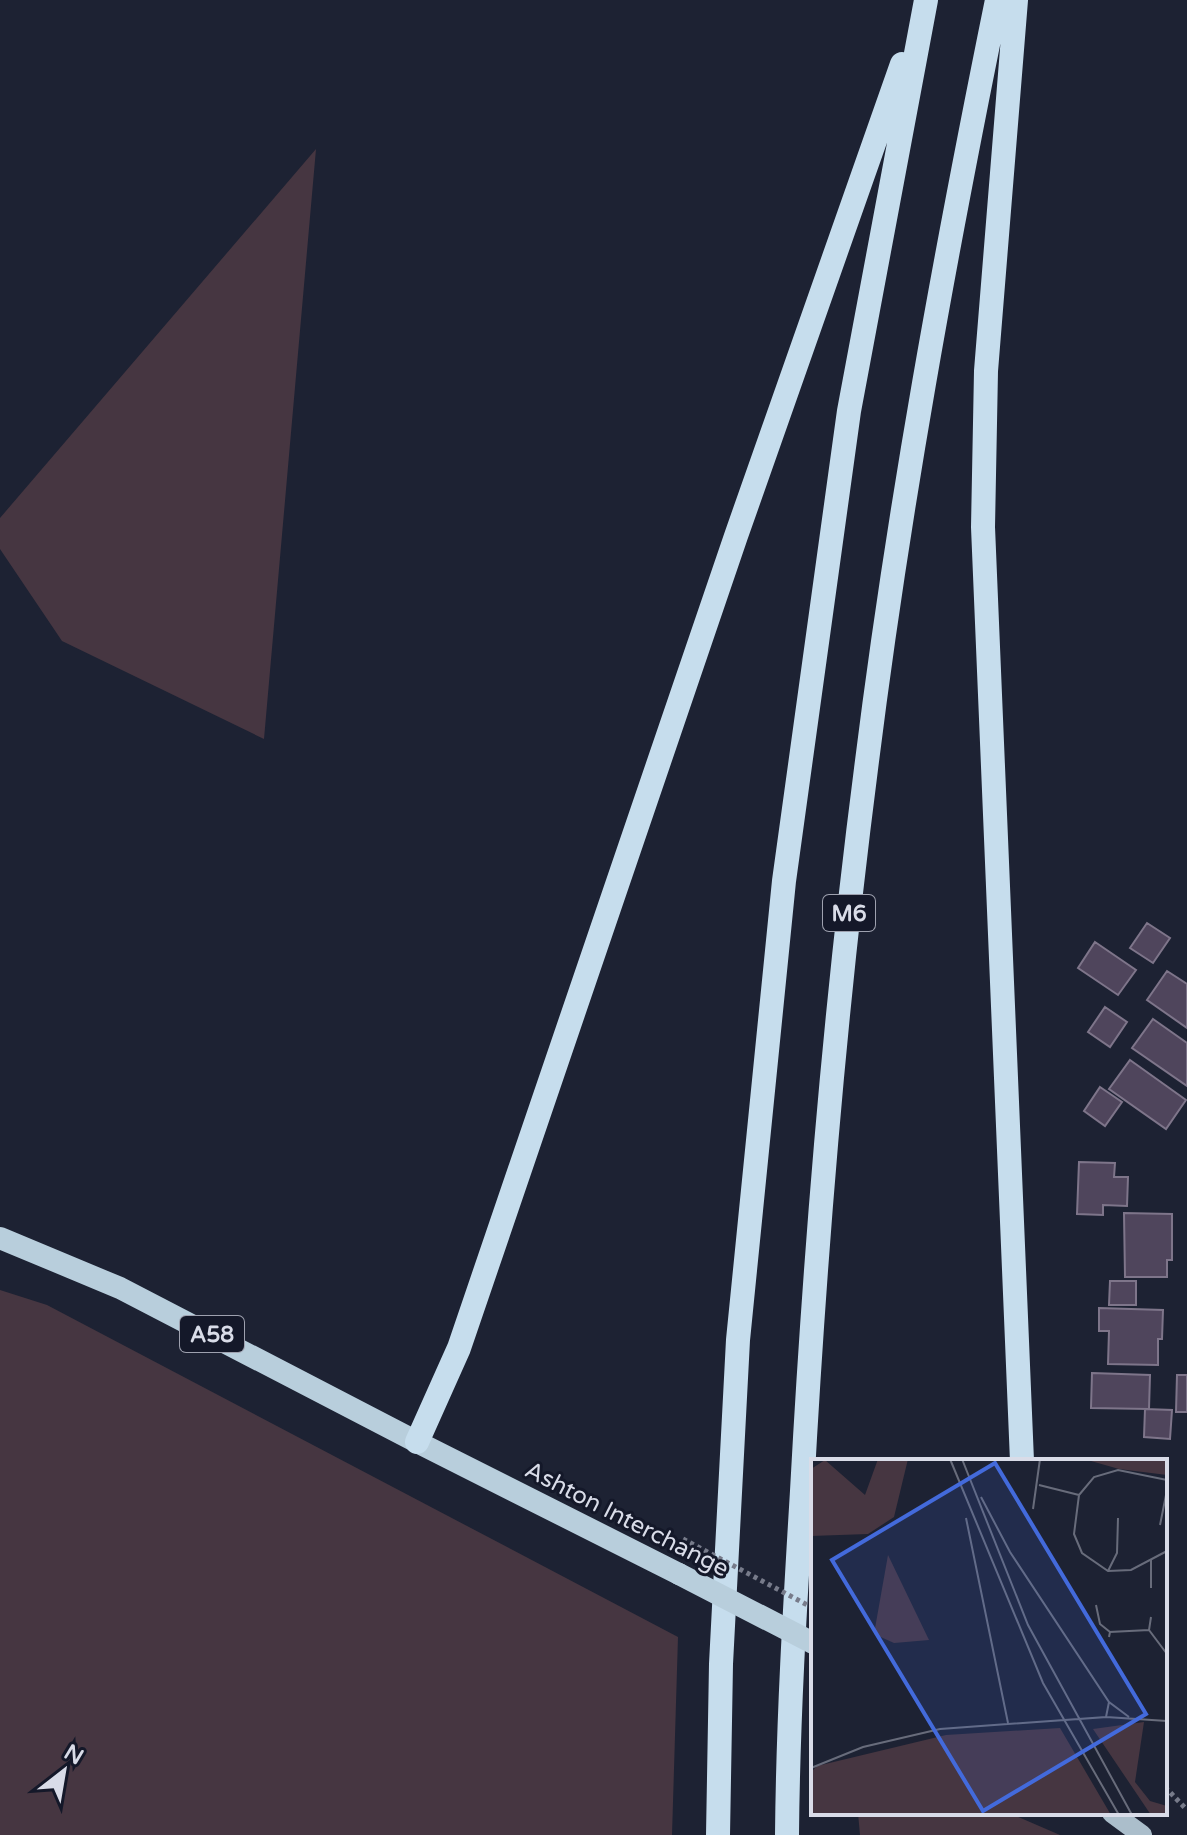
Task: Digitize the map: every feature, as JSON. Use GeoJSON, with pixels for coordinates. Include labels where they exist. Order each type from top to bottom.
{"type":"FeatureCollection","features":[{"type":"Feature","properties":{"kind":"highway"},"geometry":{"type":"LineString","coordinates":[[417,1442],[459,1348],[736,536],[925,0]]}},
{"type":"Feature","properties":{"kind":"highway"},"geometry":{"type":"LineString","coordinates":[[718,1835],[721,1664],[738,1340],[784,881],[849,411],[925,0]]}},
{"type":"Feature","properties":{"kind":"highway","name":"M6"},"geometry":{"type":"LineString","coordinates":[[787,1835],[788,1734],[811,1327],[847,932],[866,767],[908,481],[949,233],[997,0]]}},
{"type":"Feature","properties":{"kind":"highway"},"geometry":{"type":"LineString","coordinates":[[1016,0],[986,371],[983,527],[1022,1459]]}},
{"type":"Feature","properties":{"kind":"highway","name":"A58"},"geometry":{"type":"LineString","coordinates":[[0,1238],[120,1288],[417,1442]]}},
{"type":"Feature","properties":{"kind":"highway","name":"Ashton Interchange"},"geometry":{"type":"LineString","coordinates":[[417,1442],[811,1642]]}},
{"type":"Feature","properties":{"kind":"main road"},"geometry":{"type":"LineString","coordinates":[[1115,1815],[1142,1835]]}},
{"type":"Feature","properties":{"kind":"path"},"geometry":{"type":"LineString","coordinates":[[683,1539],[811,1607]]}},
{"type":"Feature","properties":{"kind":"path"},"geometry":{"type":"LineString","coordinates":[[1167,1789],[1187,1810]]}},
{"type":"Feature","properties":{"kind":"shaded area"},"geometry":{"type":"Polygon","coordinates":[[[316,149],[264,739],[62,641],[0,549],[0,518],[316,149]]]}},
{"type":"Feature","properties":{"kind":"shaded area"},"geometry":{"type":"Polygon","coordinates":[[[0,1290],[47,1305],[678,1637],[672,1835],[0,1835],[0,1290]]]}},
{"type":"Feature","properties":{"kind":"shaded area"},"geometry":{"type":"Polygon","coordinates":[[[858,1815],[1014,1815],[1060,1835],[860,1835],[858,1815]]]}},
{"type":"Feature","properties":{"kind":"building"},"geometry":{"type":"Polygon","coordinates":[[[1147,923],[1170,938],[1153,963],[1130,948],[1147,923]]]}},
{"type":"Feature","properties":{"kind":"building"},"geometry":{"type":"Polygon","coordinates":[[[1095,942],[1136,970],[1118,995],[1078,968],[1095,942]]]}},
{"type":"Feature","properties":{"kind":"building"},"geometry":{"type":"Polygon","coordinates":[[[1167,971],[1187,984],[1187,1028],[1147,1000],[1167,971]]]}},
{"type":"Feature","properties":{"kind":"building"},"geometry":{"type":"Polygon","coordinates":[[[1105,1007],[1127,1022],[1110,1047],[1088,1032],[1105,1007]]]}},
{"type":"Feature","properties":{"kind":"building"},"geometry":{"type":"Polygon","coordinates":[[[1153,1019],[1187,1043],[1187,1086],[1132,1048],[1153,1019]]]}},
{"type":"Feature","properties":{"kind":"building"},"geometry":{"type":"Polygon","coordinates":[[[1130,1060],[1186,1100],[1166,1129],[1109,1089],[1130,1060]]]}},
{"type":"Feature","properties":{"kind":"building"},"geometry":{"type":"Polygon","coordinates":[[[1100,1087],[1122,1102],[1105,1126],[1084,1111],[1100,1087]]]}},
{"type":"Feature","properties":{"kind":"building"},"geometry":{"type":"Polygon","coordinates":[[[1079,1162],[1115,1163],[1114,1177],[1128,1177],[1127,1206],[1103,1205],[1103,1215],[1077,1214],[1079,1162]]]}},
{"type":"Feature","properties":{"kind":"building"},"geometry":{"type":"Polygon","coordinates":[[[1124,1213],[1172,1214],[1172,1260],[1167,1260],[1167,1277],[1125,1277],[1124,1213]]]}},
{"type":"Feature","properties":{"kind":"building"},"geometry":{"type":"Polygon","coordinates":[[[1110,1281],[1136,1281],[1136,1305],[1109,1305],[1110,1281]]]}},
{"type":"Feature","properties":{"kind":"building"},"geometry":{"type":"Polygon","coordinates":[[[1099,1308],[1163,1310],[1158,1365],[1108,1364],[1109,1331],[1099,1331],[1099,1308]]]}},
{"type":"Feature","properties":{"kind":"building"},"geometry":{"type":"Polygon","coordinates":[[[1092,1373],[1150,1375],[1149,1409],[1091,1408],[1092,1373]]]}},
{"type":"Feature","properties":{"kind":"building"},"geometry":{"type":"Polygon","coordinates":[[[1177,1375],[1187,1375],[1187,1412],[1176,1412],[1177,1375]]]}},
{"type":"Feature","properties":{"kind":"building"},"geometry":{"type":"Polygon","coordinates":[[[1145,1409],[1172,1410],[1170,1439],[1144,1437],[1145,1409]]]}}]}
